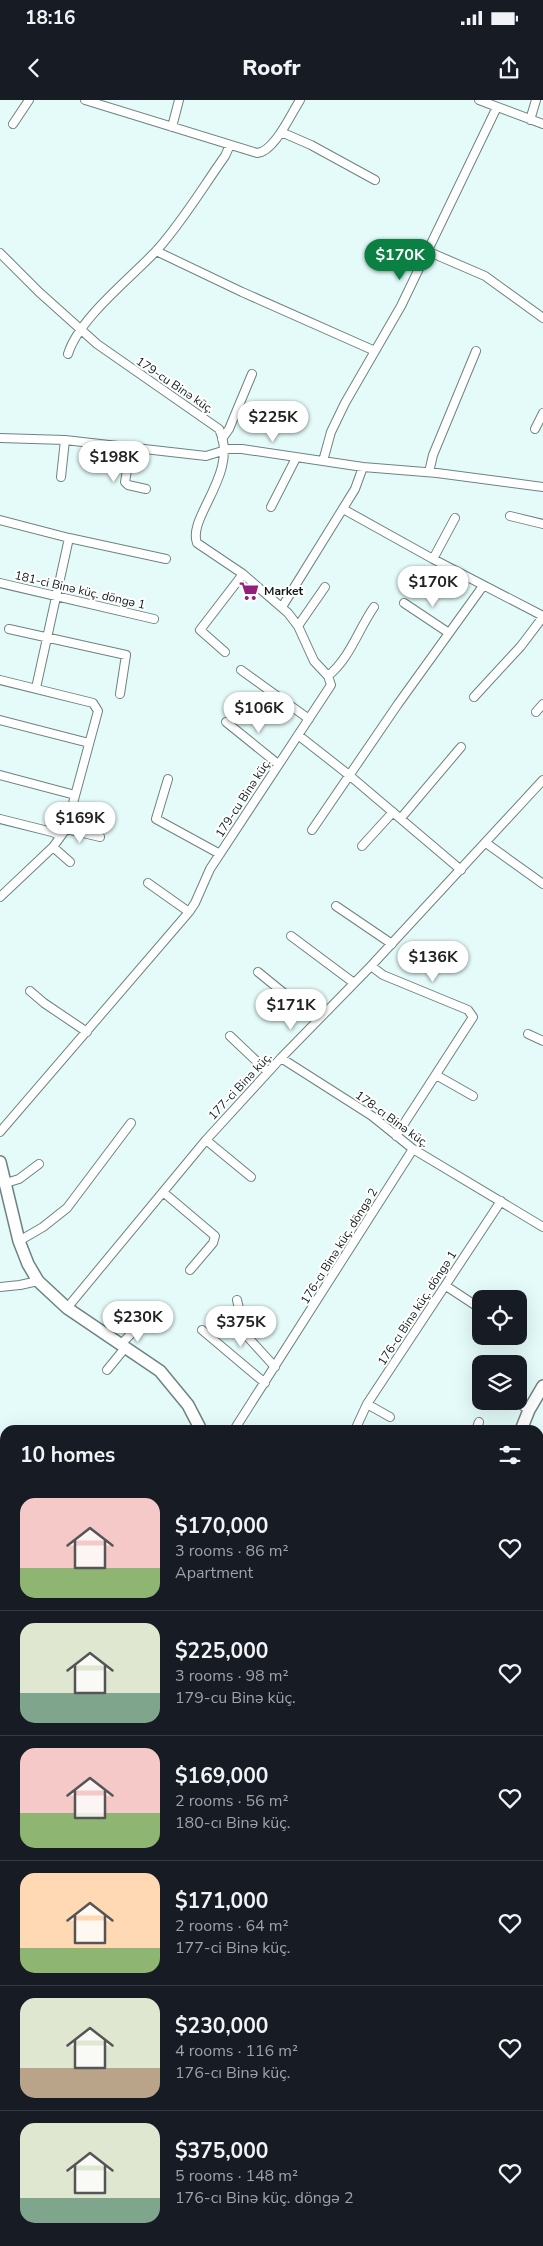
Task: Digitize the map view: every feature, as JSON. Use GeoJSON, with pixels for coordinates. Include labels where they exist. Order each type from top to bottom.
{"type":"FeatureCollection","features":[{"type":"Feature","properties":{"kind":"street"},"geometry":{"type":"LineString","coordinates":[[13,124],[29,100]]}},
{"type":"Feature","properties":{"kind":"street"},"geometry":{"type":"LineString","coordinates":[[85,100],[172,128],[261,152],[281,132],[300,100]]}},
{"type":"Feature","properties":{"kind":"street"},"geometry":{"type":"LineString","coordinates":[[172,128],[179,100]]}},
{"type":"Feature","properties":{"kind":"street"},"geometry":{"type":"LineString","coordinates":[[479,100],[543,124]]}},
{"type":"Feature","properties":{"kind":"street"},"geometry":{"type":"LineString","coordinates":[[530,120],[536,100]]}},
{"type":"Feature","properties":{"kind":"street"},"geometry":{"type":"LineString","coordinates":[[322,461],[331,432],[401,306],[497,107]]}},
{"type":"Feature","properties":{"kind":"street"},"geometry":{"type":"LineString","coordinates":[[281,132],[311,145],[375,180]]}},
{"type":"Feature","properties":{"kind":"street"},"geometry":{"type":"LineString","coordinates":[[68,354],[74,338],[118,288],[156,251],[192,204],[230,145]]}},
{"type":"Feature","properties":{"kind":"street"},"geometry":{"type":"LineString","coordinates":[[156,251],[242,292],[375,351]]}},
{"type":"Feature","properties":{"kind":"street"},"geometry":{"type":"LineString","coordinates":[[427,251],[485,276],[543,318]]}},
{"type":"Feature","properties":{"kind":"street","name":"179-cu Binə küç."},"geometry":{"type":"LineString","coordinates":[[0,253],[81,330],[147,381],[219,429],[224,452],[221,471],[195,538],[202,548],[243,574],[282,607],[298,626],[314,661],[328,676],[331,685],[207,874],[196,903],[0,1132]]}},
{"type":"Feature","properties":{"kind":"street"},"geometry":{"type":"LineString","coordinates":[[429,472],[432,455],[476,351]]}},
{"type":"Feature","properties":{"kind":"street"},"geometry":{"type":"LineString","coordinates":[[222,439],[229,429],[252,374]]}},
{"type":"Feature","properties":{"kind":"street"},"geometry":{"type":"LineString","coordinates":[[535,429],[543,413]]}},
{"type":"Feature","properties":{"kind":"street"},"geometry":{"type":"LineString","coordinates":[[0,438],[65,440],[206,456],[229,450],[242,450],[363,467],[429,472],[543,488]]}},
{"type":"Feature","properties":{"kind":"street"},"geometry":{"type":"LineString","coordinates":[[61,477],[65,440]]}},
{"type":"Feature","properties":{"kind":"street"},"geometry":{"type":"LineString","coordinates":[[131,448],[125,482],[128,485],[146,489]]}},
{"type":"Feature","properties":{"kind":"street"},"geometry":{"type":"LineString","coordinates":[[271,508],[296,458]]}},
{"type":"Feature","properties":{"kind":"street"},"geometry":{"type":"LineString","coordinates":[[282,607],[355,489],[363,467]]}},
{"type":"Feature","properties":{"kind":"street"},"geometry":{"type":"LineString","coordinates":[[342,510],[543,616],[521,646],[474,697]]}},
{"type":"Feature","properties":{"kind":"street"},"geometry":{"type":"LineString","coordinates":[[510,516],[543,524]]}},
{"type":"Feature","properties":{"kind":"street"},"geometry":{"type":"LineString","coordinates":[[433,559],[455,518]]}},
{"type":"Feature","properties":{"kind":"street"},"geometry":{"type":"LineString","coordinates":[[0,520],[69,538],[166,559]]}},
{"type":"Feature","properties":{"kind":"street"},"geometry":{"type":"LineString","coordinates":[[36,688],[69,538]]}},
{"type":"Feature","properties":{"kind":"street"},"geometry":{"type":"LineString","coordinates":[[225,652],[200,630],[243,574]]}},
{"type":"Feature","properties":{"kind":"street","name":"181-ci Binə küç. döngə 1"},"geometry":{"type":"LineString","coordinates":[[0,583],[154,619]]}},
{"type":"Feature","properties":{"kind":"street"},"geometry":{"type":"LineString","coordinates":[[312,830],[483,586]]}},
{"type":"Feature","properties":{"kind":"street"},"geometry":{"type":"LineString","coordinates":[[298,626],[325,587]]}},
{"type":"Feature","properties":{"kind":"street"},"geometry":{"type":"LineString","coordinates":[[404,603],[449,633]]}},
{"type":"Feature","properties":{"kind":"street"},"geometry":{"type":"LineString","coordinates":[[328,676],[334,671],[357,638],[360,627],[374,607]]}},
{"type":"Feature","properties":{"kind":"street"},"geometry":{"type":"LineString","coordinates":[[9,630],[126,655],[120,694]]}},
{"type":"Feature","properties":{"kind":"street"},"geometry":{"type":"LineString","coordinates":[[240,670],[308,719]]}},
{"type":"Feature","properties":{"kind":"street"},"geometry":{"type":"LineString","coordinates":[[0,680],[36,688],[96,706],[97,714],[64,832],[53,846],[0,897]]}},
{"type":"Feature","properties":{"kind":"street"},"geometry":{"type":"LineString","coordinates":[[536,712],[543,704]]}},
{"type":"Feature","properties":{"kind":"street"},"geometry":{"type":"LineString","coordinates":[[0,720],[90,744]]}},
{"type":"Feature","properties":{"kind":"street"},"geometry":{"type":"LineString","coordinates":[[226,722],[278,764]]}},
{"type":"Feature","properties":{"kind":"street"},"geometry":{"type":"LineString","coordinates":[[298,735],[349,775],[461,870]]}},
{"type":"Feature","properties":{"kind":"street"},"geometry":{"type":"LineString","coordinates":[[400,818],[461,747]]}},
{"type":"Feature","properties":{"kind":"street"},"geometry":{"type":"LineString","coordinates":[[0,775],[75,795]]}},
{"type":"Feature","properties":{"kind":"street"},"geometry":{"type":"LineString","coordinates":[[168,779],[156,819],[220,854]]}},
{"type":"Feature","properties":{"kind":"street","name":"177-ci Binə küç."},"geometry":{"type":"LineString","coordinates":[[68,1308],[206,1140],[317,1020],[392,944],[543,780]]}},
{"type":"Feature","properties":{"kind":"street"},"geometry":{"type":"LineString","coordinates":[[362,846],[393,812]]}},
{"type":"Feature","properties":{"kind":"street"},"geometry":{"type":"LineString","coordinates":[[0,819],[52,832],[100,837]]}},
{"type":"Feature","properties":{"kind":"street"},"geometry":{"type":"LineString","coordinates":[[486,843],[543,884]]}},
{"type":"Feature","properties":{"kind":"street"},"geometry":{"type":"LineString","coordinates":[[53,846],[70,862]]}},
{"type":"Feature","properties":{"kind":"street"},"geometry":{"type":"LineString","coordinates":[[148,884],[189,912]]}},
{"type":"Feature","properties":{"kind":"street"},"geometry":{"type":"LineString","coordinates":[[336,906],[392,944]]}},
{"type":"Feature","properties":{"kind":"street"},"geometry":{"type":"LineString","coordinates":[[291,936],[354,983]]}},
{"type":"Feature","properties":{"kind":"street"},"geometry":{"type":"LineString","coordinates":[[371,966],[383,975],[472,1014],[472,1022],[396,1136]]}},
{"type":"Feature","properties":{"kind":"street"},"geometry":{"type":"LineString","coordinates":[[258,972],[317,1020]]}},
{"type":"Feature","properties":{"kind":"street"},"geometry":{"type":"LineString","coordinates":[[30,991],[50,1008],[87,1032]]}},
{"type":"Feature","properties":{"kind":"street"},"geometry":{"type":"LineString","coordinates":[[528,1034],[543,1041]]}},
{"type":"Feature","properties":{"kind":"street"},"geometry":{"type":"LineString","coordinates":[[230,1036],[268,1072]]}},
{"type":"Feature","properties":{"kind":"street","name":"178-cı Binə küç."},"geometry":{"type":"LineString","coordinates":[[281,1058],[372,1116],[413,1149],[543,1227]]}},
{"type":"Feature","properties":{"kind":"street"},"geometry":{"type":"LineString","coordinates":[[436,1075],[473,1096]]}},
{"type":"Feature","properties":{"kind":"street"},"geometry":{"type":"LineString","coordinates":[[18,1241],[43,1227],[67,1208],[131,1124]]}},
{"type":"Feature","properties":{"kind":"street"},"geometry":{"type":"LineString","coordinates":[[206,1140],[251,1177]]}},
{"type":"Feature","properties":{"kind":"street","name":"176-cı Binə küç. döngə 2"},"geometry":{"type":"LineString","coordinates":[[237,1425],[413,1149]]}},
{"type":"Feature","properties":{"kind":"street"},"geometry":{"type":"LineString","coordinates":[[0,1162],[18,1241],[38,1281],[68,1308],[122,1347],[154,1366],[168,1378],[188,1405],[198,1425]]}},
{"type":"Feature","properties":{"kind":"street"},"geometry":{"type":"LineString","coordinates":[[6,1183],[18,1179],[39,1164]]}},
{"type":"Feature","properties":{"kind":"street"},"geometry":{"type":"LineString","coordinates":[[163,1192],[215,1236],[213,1243],[190,1270]]}},
{"type":"Feature","properties":{"kind":"street","name":"176-cı Binə küç. döngə 1"},"geometry":{"type":"LineString","coordinates":[[359,1425],[367,1404],[502,1201]]}},
{"type":"Feature","properties":{"kind":"street"},"geometry":{"type":"LineString","coordinates":[[0,1287],[38,1281]]}},
{"type":"Feature","properties":{"kind":"street"},"geometry":{"type":"LineString","coordinates":[[446,1286],[472,1303]]}},
{"type":"Feature","properties":{"kind":"street"},"geometry":{"type":"LineString","coordinates":[[237,1300],[245,1334],[275,1367]]}},
{"type":"Feature","properties":{"kind":"street"},"geometry":{"type":"LineString","coordinates":[[107,1370],[122,1347],[140,1325]]}},
{"type":"Feature","properties":{"kind":"street"},"geometry":{"type":"LineString","coordinates":[[202,1330],[265,1382]]}},
{"type":"Feature","properties":{"kind":"street"},"geometry":{"type":"LineString","coordinates":[[523,1425],[529,1410],[543,1386]]}},
{"type":"Feature","properties":{"kind":"street"},"geometry":{"type":"LineString","coordinates":[[367,1404],[390,1417]]}},
{"type":"Feature","properties":{"kind":"place","name":"Market"},"geometry":{"type":"Point","coordinates":[249,591]}}]}
